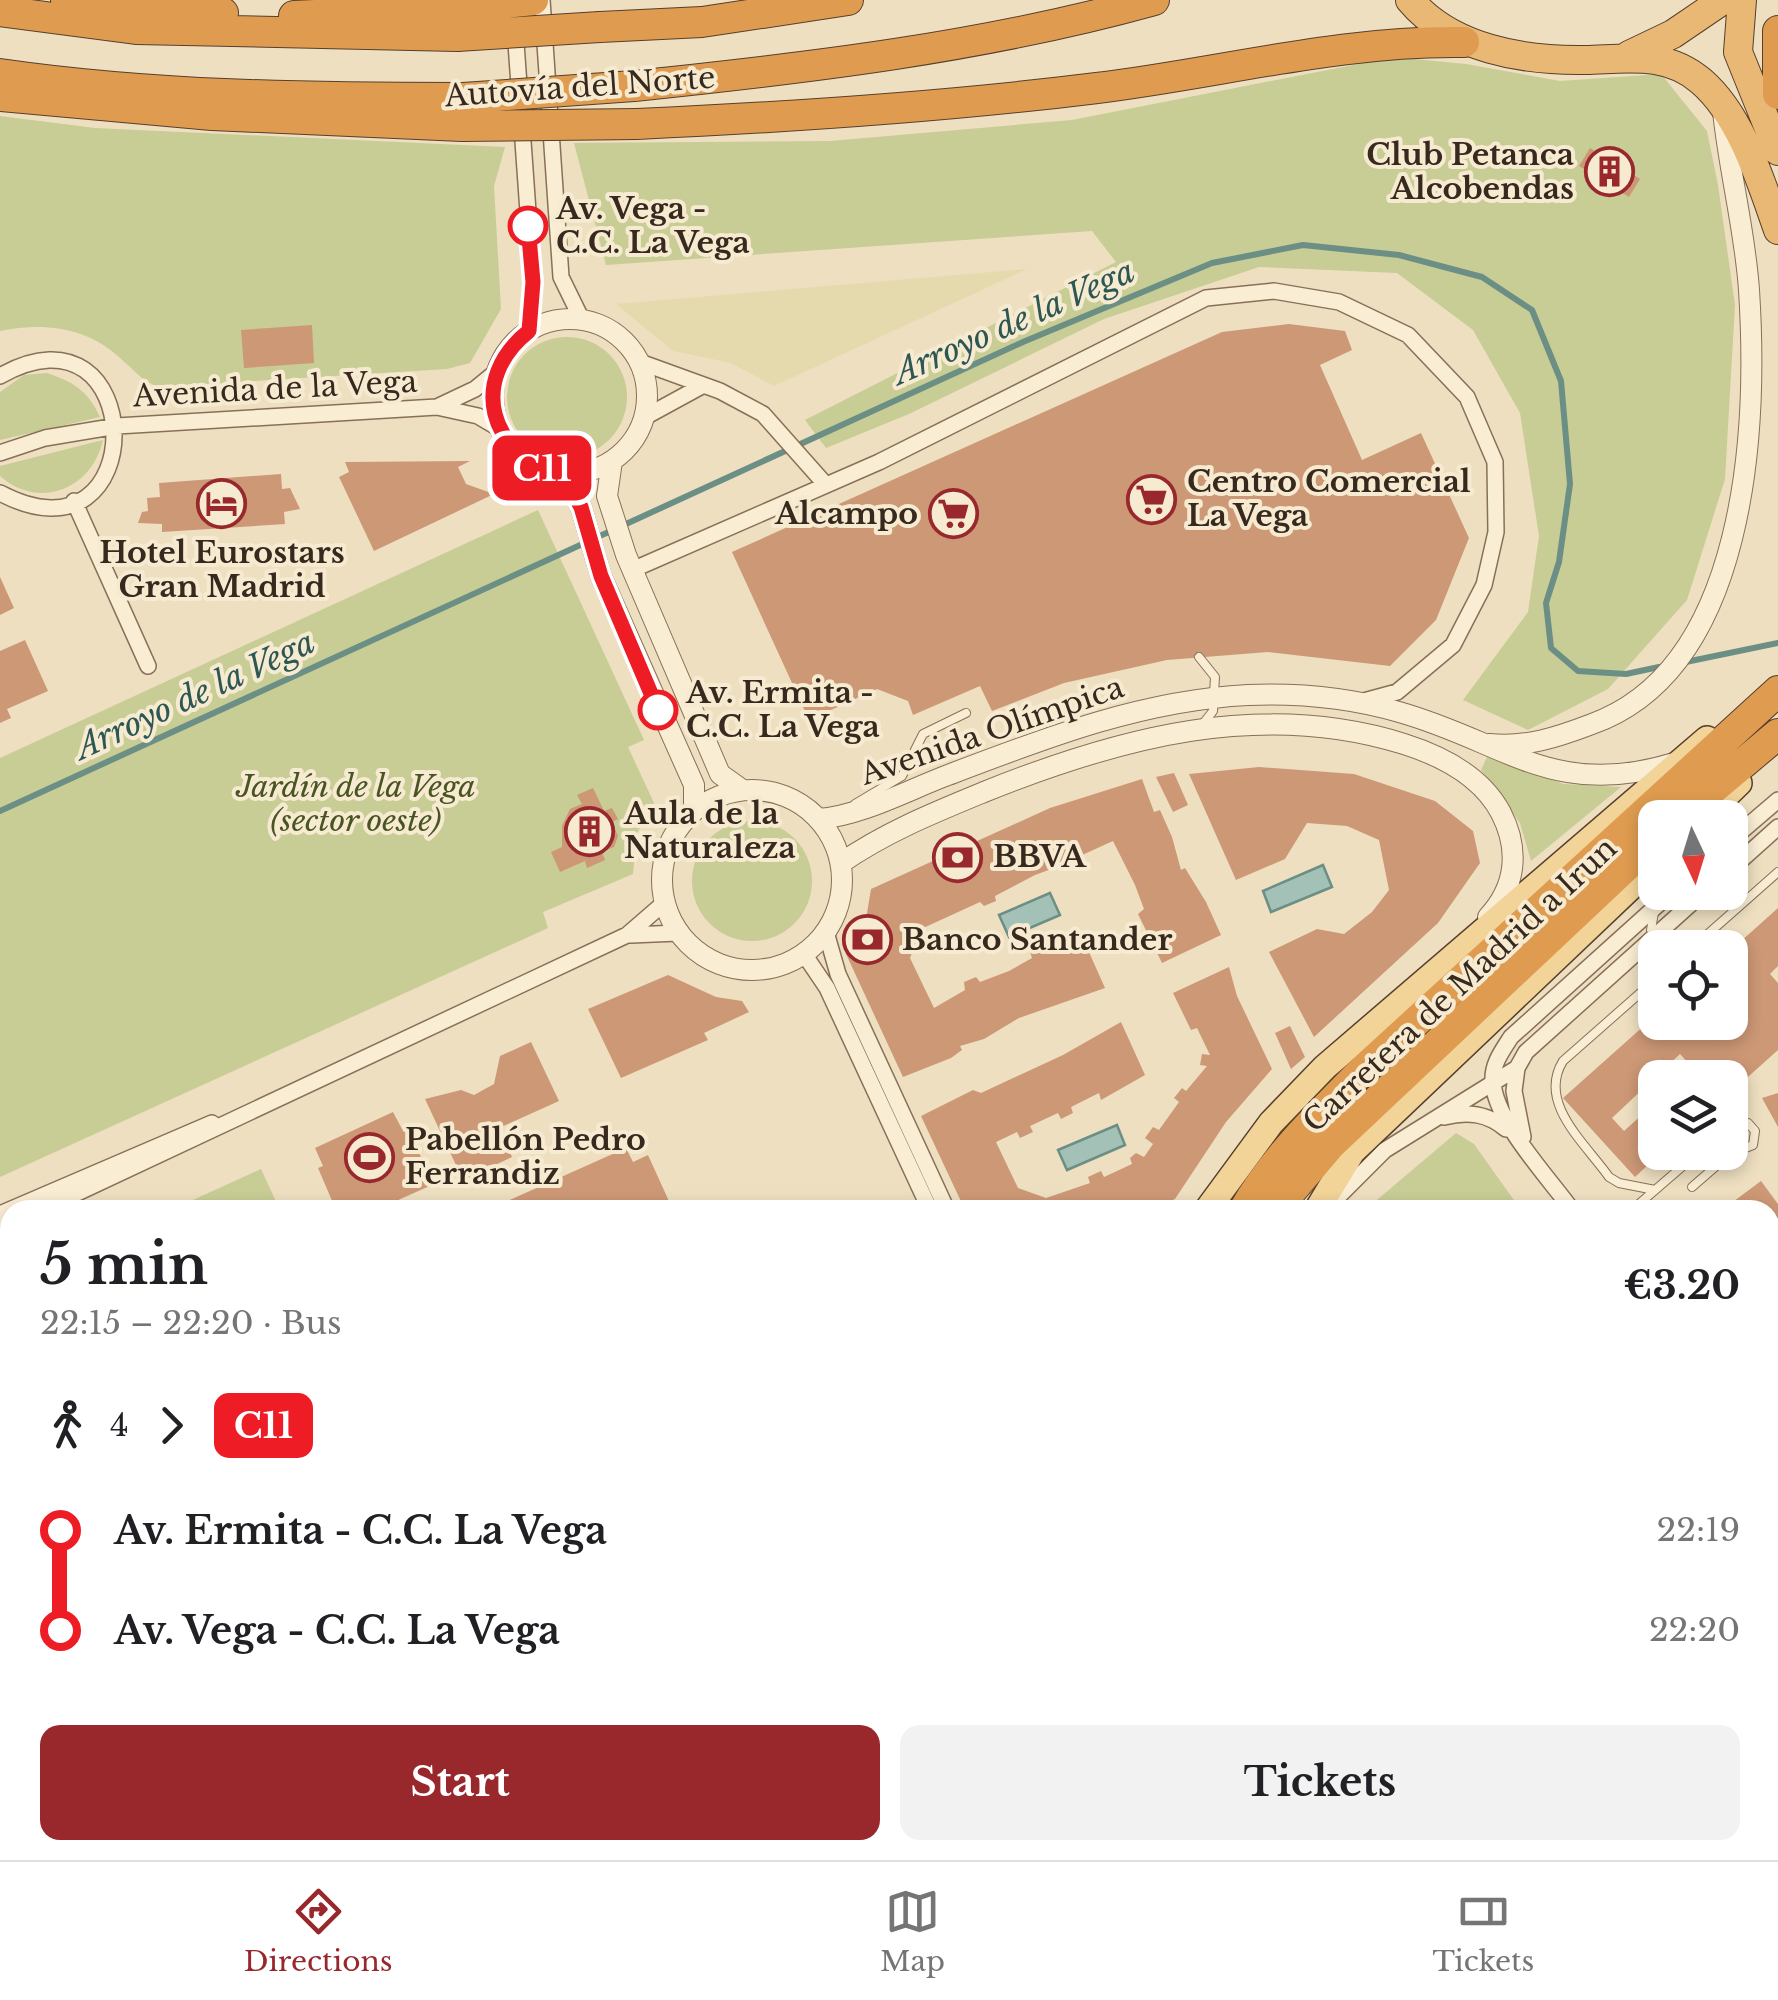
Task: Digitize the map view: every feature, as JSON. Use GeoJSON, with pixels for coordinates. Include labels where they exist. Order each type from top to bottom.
{"type":"FeatureCollection","features":[{"type":"Feature","properties":{"kind":"highway"},"geometry":{"type":"LineString","coordinates":[[66,0],[263,16],[459,22],[533,0]]}},
{"type":"Feature","properties":{"kind":"highway","name":"Autovía del Norte"},"geometry":{"type":"LineString","coordinates":[[0,11],[136,29],[459,22],[600,28],[702,22],[848,0]]}},
{"type":"Feature","properties":{"kind":"highway","name":"Autovía del Norte"},"geometry":{"type":"LineString","coordinates":[[0,74],[114,87],[463,112],[623,95],[1070,23],[1154,0]]}},
{"type":"Feature","properties":{"kind":"highway"},"geometry":{"type":"LineString","coordinates":[[1410,0],[1464,42]]}},
{"type":"Feature","properties":{"kind":"highway"},"geometry":{"type":"LineString","coordinates":[[0,96],[212,115],[350,119],[463,112],[637,124],[831,116],[1098,88],[1393,40],[1464,42],[1533,56],[1584,60],[1628,55],[1673,34],[1724,0]]}},
{"type":"Feature","properties":{"kind":"highway"},"geometry":{"type":"LineString","coordinates":[[1742,0],[1738,52],[1778,151]]}},
{"type":"Feature","properties":{"kind":"highway"},"geometry":{"type":"LineString","coordinates":[[1778,30],[1778,94]]}},
{"type":"Feature","properties":{"kind":"highway"},"geometry":{"type":"LineString","coordinates":[[1628,55],[1681,67],[1703,82],[1723,107],[1778,230]]}},
{"type":"Feature","properties":{"kind":"highway","name":"Carretera de Madrid a Irun"},"geometry":{"type":"LineString","coordinates":[[1252,1200],[1311,1124],[1363,1070],[1778,691]]}},
{"type":"Feature","properties":{"kind":"highway"},"geometry":{"type":"LineString","coordinates":[[1699,800],[1778,734]]}},
{"type":"Feature","properties":{"kind":"highway","name":"Carretera de Madrid a Irun"},"geometry":{"type":"LineString","coordinates":[[1282,1200],[1330,1144],[1638,855]]}},
{"type":"Feature","properties":{"kind":"main road"},"geometry":{"type":"LineString","coordinates":[[1214,1200],[1271,1124],[1325,1067],[1676,763],[1778,684]]}},
{"type":"Feature","properties":{"kind":"main road"},"geometry":{"type":"LineString","coordinates":[[1722,800],[1778,744]]}},
{"type":"Feature","properties":{"kind":"main road"},"geometry":{"type":"LineString","coordinates":[[1323,1200],[1352,1152],[1638,880]]}},
{"type":"Feature","properties":{"kind":"street"},"geometry":{"type":"LineString","coordinates":[[513,0],[533,282],[529,331]]}},
{"type":"Feature","properties":{"kind":"street"},"geometry":{"type":"LineString","coordinates":[[542,0],[560,277],[582,320]]}},
{"type":"Feature","properties":{"kind":"street"},"geometry":{"type":"LineString","coordinates":[[1477,742],[1527,744],[1606,719],[1644,696],[1673,667],[1704,620],[1724,570],[1742,488],[1749,293],[1723,107]]}},
{"type":"Feature","properties":{"kind":"street"},"geometry":{"type":"LineString","coordinates":[[629,562],[826,485],[1206,298],[1274,291],[1339,302],[1408,335],[1467,396],[1495,462],[1496,532],[1484,585],[1453,645],[1408,685],[1360,702]]}},
{"type":"Feature","properties":{"kind":"street"},"geometry":{"type":"LineString","coordinates":[[640,362],[648,398],[645,418],[632,442],[612,462],[596,469],[562,473],[525,459],[500,429],[493,400],[497,372],[515,342],[546,323],[582,320],[616,334],[640,362],[700,387],[720,391],[769,420],[826,485]]}},
{"type":"Feature","properties":{"kind":"street","name":"Avenida de la Vega"},"geometry":{"type":"LineString","coordinates":[[0,376],[34,362],[72,366],[100,388],[117,426],[115,454],[106,474],[74,501]]}},
{"type":"Feature","properties":{"kind":"street","name":"Avenida de la Vega"},"geometry":{"type":"LineString","coordinates":[[437,407],[476,388],[497,372]]}},
{"type":"Feature","properties":{"kind":"street"},"geometry":{"type":"LineString","coordinates":[[645,418],[700,387]]}},
{"type":"Feature","properties":{"kind":"street","name":"Avenida de la Vega"},"geometry":{"type":"LineString","coordinates":[[0,453],[45,438],[117,426],[437,407],[478,416],[500,429]]}},
{"type":"Feature","properties":{"kind":"street"},"geometry":{"type":"LineString","coordinates":[[612,462],[607,496],[629,562],[720,774],[741,790]]}},
{"type":"Feature","properties":{"kind":"street"},"geometry":{"type":"LineString","coordinates":[[562,473],[581,507],[601,576],[694,785],[694,810]]}},
{"type":"Feature","properties":{"kind":"street"},"geometry":{"type":"LineString","coordinates":[[0,493],[39,507],[74,501],[148,666]]}},
{"type":"Feature","properties":{"kind":"street","name":"Avenida Olímpica"},"geometry":{"type":"LineString","coordinates":[[826,818],[1054,734],[1130,712],[1216,699],[1281,696],[1360,702],[1401,712],[1546,770],[1582,776],[1647,772],[1676,763]]}},
{"type":"Feature","properties":{"kind":"street","name":"Avenida Olímpica"},"geometry":{"type":"LineString","coordinates":[[841,862],[884,834],[1063,760],[1134,739],[1194,731],[1315,726],[1375,735],[1436,757],[1484,788],[1499,810],[1514,849],[1508,891],[1463,946]]}},
{"type":"Feature","properties":{"kind":"street"},"geometry":{"type":"LineString","coordinates":[[741,790],[772,791],[826,818],[841,862],[843,887],[826,932],[804,954],[772,968],[737,970],[704,957],[678,933],[664,903],[661,869],[672,836],[694,810],[716,796],[741,790]]}},
{"type":"Feature","properties":{"kind":"street"},"geometry":{"type":"LineString","coordinates":[[1748,826],[1778,800]]}},
{"type":"Feature","properties":{"kind":"street"},"geometry":{"type":"LineString","coordinates":[[1748,854],[1778,826]]}},
{"type":"Feature","properties":{"kind":"street"},"geometry":{"type":"LineString","coordinates":[[62,1200],[627,935],[664,903]]}},
{"type":"Feature","properties":{"kind":"street"},"geometry":{"type":"LineString","coordinates":[[1565,1200],[1502,1114],[1492,1082],[1496,1060],[1511,1038],[1653,910]]}},
{"type":"Feature","properties":{"kind":"street"},"geometry":{"type":"LineString","coordinates":[[1671,930],[1688,910]]}},
{"type":"Feature","properties":{"kind":"street"},"geometry":{"type":"LineString","coordinates":[[826,932],[838,974],[942,1200]]}},
{"type":"Feature","properties":{"kind":"street"},"geometry":{"type":"LineString","coordinates":[[627,935],[678,933]]}},
{"type":"Feature","properties":{"kind":"street"},"geometry":{"type":"LineString","coordinates":[[804,954],[827,988],[925,1200]]}},
{"type":"Feature","properties":{"kind":"street"},"geometry":{"type":"LineString","coordinates":[[1525,1146],[1514,1091],[1517,1068],[1526,1052],[1638,960]]}},
{"type":"Feature","properties":{"kind":"street"},"geometry":{"type":"LineString","coordinates":[[1336,1200],[1384,1150],[1425,1121],[1517,1068]]}},
{"type":"Feature","properties":{"kind":"street"},"geometry":{"type":"LineString","coordinates":[[1425,1121],[1460,1113],[1491,1117],[1525,1146]]}},
{"type":"Feature","properties":{"kind":"street"},"geometry":{"type":"LineString","coordinates":[[31,1200],[185,1130],[235,1116]]}},
{"type":"Feature","properties":{"kind":"lane"},"geometry":{"type":"LineString","coordinates":[[1194,731],[1210,718],[1216,699],[1215,677],[1199,658]]}},
{"type":"Feature","properties":{"kind":"lane"},"geometry":{"type":"LineString","coordinates":[[826,818],[902,776],[923,734],[966,714]]}},
{"type":"Feature","properties":{"kind":"lane"},"geometry":{"type":"LineString","coordinates":[[1712,930],[1778,872]]}},
{"type":"Feature","properties":{"kind":"lane"},"geometry":{"type":"LineString","coordinates":[[1638,995],[1562,1061],[1553,1076],[1554,1100],[1609,1177],[1619,1183],[1656,1190]]}},
{"type":"Feature","properties":{"kind":"lane"},"geometry":{"type":"LineString","coordinates":[[1748,1123],[1755,1131],[1753,1145],[1748,1147]]}},
{"type":"Feature","properties":{"kind":"lane"},"geometry":{"type":"LineString","coordinates":[[1644,1200],[1679,1170]]}},
{"type":"Feature","properties":{"kind":"lane"},"geometry":{"type":"LineString","coordinates":[[1692,1187],[1712,1170]]}},
{"type":"Feature","properties":{"kind":"shaded area"},"geometry":{"type":"Polygon","coordinates":[[[1027,269],[774,386],[731,363],[673,351],[616,304],[1027,269]]]}},
{"type":"Feature","properties":{"kind":"green space"},"geometry":{"type":"Polygon","coordinates":[[[1394,57],[1466,64],[1560,81],[1661,74],[1707,131],[1718,185],[1735,305],[1725,479],[1687,600],[1608,689],[1528,730],[1463,700],[1528,612],[1539,536],[1520,413],[1473,330],[1397,273],[1259,267],[1104,319],[909,414],[826,448],[805,420],[1116,262],[1092,231],[606,265],[574,143],[830,141],[1072,120],[1394,57]]]}},
{"type":"Feature","properties":{"kind":"green space"},"geometry":{"type":"Polygon","coordinates":[[[0,116],[95,128],[505,147],[494,186],[501,309],[470,363],[447,369],[158,387],[94,339],[79,333],[49,327],[0,331],[0,116]]]}},
{"type":"Feature","properties":{"kind":"green space"},"geometry":{"type":"Polygon","coordinates":[[[567,337],[590,341],[610,354],[623,374],[627,397],[623,420],[610,440],[590,453],[567,457],[544,453],[524,440],[511,420],[507,397],[511,374],[524,354],[544,341],[567,337]]]}},
{"type":"Feature","properties":{"kind":"green space"},"geometry":{"type":"Polygon","coordinates":[[[47,373],[79,389],[100,417],[0,440],[0,392],[24,375],[47,373]]]}},
{"type":"Feature","properties":{"kind":"green space"},"geometry":{"type":"Polygon","coordinates":[[[103,440],[88,472],[62,490],[31,492],[0,476],[0,466],[103,440]]]}},
{"type":"Feature","properties":{"kind":"green space","name":"Jardín de la Vega (sector oeste)"},"geometry":{"type":"Polygon","coordinates":[[[538,510],[644,740],[628,747],[654,803],[637,833],[633,874],[543,912],[548,928],[0,1177],[0,758],[538,510]]]}},
{"type":"Feature","properties":{"kind":"green space"},"geometry":{"type":"Polygon","coordinates":[[[1487,757],[1564,784],[1621,787],[1531,861],[1520,823],[1481,770],[1487,757]]]}},
{"type":"Feature","properties":{"kind":"green space"},"geometry":{"type":"Polygon","coordinates":[[[752,821],[775,826],[794,839],[807,858],[812,881],[807,904],[794,923],[775,936],[752,941],[729,936],[710,923],[697,904],[692,881],[697,858],[710,839],[729,826],[752,821]]]}},
{"type":"Feature","properties":{"kind":"green space"},"geometry":{"type":"Polygon","coordinates":[[[1456,1133],[1474,1144],[1514,1200],[1377,1200],[1456,1133]]]}},
{"type":"Feature","properties":{"kind":"green space"},"geometry":{"type":"Polygon","coordinates":[[[261,1169],[275,1200],[193,1200],[261,1169]]]}},
{"type":"Feature","properties":{"kind":"water"},"geometry":{"type":"Polygon","coordinates":[[[1323,865],[1332,887],[1271,912],[1263,891],[1323,865]]]}},
{"type":"Feature","properties":{"kind":"water"},"geometry":{"type":"Polygon","coordinates":[[[1050,893],[1060,915],[1009,937],[999,915],[1050,893]]]}},
{"type":"Feature","properties":{"kind":"water"},"geometry":{"type":"Polygon","coordinates":[[[1117,1125],[1125,1145],[1067,1170],[1058,1150],[1117,1125]]]}},
{"type":"Feature","properties":{"kind":"building","name":"Club Petanca Alcobendas"},"geometry":{"type":"Polygon","coordinates":[[[1590,148],[1640,179],[1629,197],[1579,166],[1590,148]]]}},
{"type":"Feature","properties":{"kind":"building","name":"Centro Comercial La Vega"},"geometry":{"type":"Polygon","coordinates":[[[1289,324],[1345,331],[1352,350],[1320,365],[1362,460],[1421,433],[1469,538],[1436,620],[1390,666],[1268,652],[1167,660],[1064,683],[992,711],[980,686],[913,715],[908,701],[877,689],[809,720],[732,552],[1222,332],[1289,324]]]}},
{"type":"Feature","properties":{"kind":"building"},"geometry":{"type":"Polygon","coordinates":[[[312,325],[314,363],[244,368],[241,330],[312,325]]]}},
{"type":"Feature","properties":{"kind":"building"},"geometry":{"type":"Polygon","coordinates":[[[470,461],[458,467],[466,484],[494,494],[374,551],[339,477],[349,472],[345,462],[470,461]]]}},
{"type":"Feature","properties":{"kind":"building","name":"Hotel Eurostars Gran Madrid"},"geometry":{"type":"Polygon","coordinates":[[[281,474],[282,489],[290,488],[300,509],[284,512],[285,524],[162,532],[162,524],[138,523],[142,512],[148,511],[147,498],[160,497],[159,483],[281,474]]]}},
{"type":"Feature","properties":{"kind":"building"},"geometry":{"type":"Polygon","coordinates":[[[0,577],[14,608],[0,615],[0,577]]]}},
{"type":"Feature","properties":{"kind":"building"},"geometry":{"type":"Polygon","coordinates":[[[25,640],[48,691],[7,709],[11,718],[0,723],[0,651],[25,640]]]}},
{"type":"Feature","properties":{"kind":"building"},"geometry":{"type":"Polygon","coordinates":[[[1259,767],[1354,774],[1435,801],[1473,831],[1480,863],[1438,923],[1314,1037],[1269,952],[1317,929],[1344,934],[1372,912],[1389,890],[1379,840],[1347,826],[1307,823],[1285,859],[1236,880],[1189,774],[1259,767]]]}},
{"type":"Feature","properties":{"kind":"building"},"geometry":{"type":"Polygon","coordinates":[[[1174,773],[1188,805],[1173,812],[1156,777],[1174,773]]]}},
{"type":"Feature","properties":{"kind":"building"},"geometry":{"type":"Polygon","coordinates":[[[1142,779],[1154,812],[1160,810],[1172,837],[1181,870],[1185,868],[1206,902],[1221,935],[1162,963],[1138,914],[1144,909],[1135,885],[1113,841],[1080,856],[1080,862],[1069,868],[1065,864],[1035,875],[995,896],[996,901],[984,906],[980,902],[921,929],[910,958],[934,1008],[965,990],[964,982],[976,977],[980,982],[1009,971],[1032,958],[1030,952],[1040,947],[1043,951],[1080,932],[1105,988],[1019,1018],[984,1039],[960,1046],[962,1050],[951,1058],[903,1077],[846,954],[865,925],[871,889],[1050,808],[1142,779]]]}},
{"type":"Feature","properties":{"kind":"building","name":"Aula de la Naturaleza"},"geometry":{"type":"Polygon","coordinates":[[[593,788],[604,811],[612,808],[618,819],[612,822],[618,836],[614,847],[602,852],[605,860],[587,868],[585,861],[560,872],[551,852],[562,847],[562,826],[570,809],[582,804],[577,795],[593,788]]]}},
{"type":"Feature","properties":{"kind":"building"},"geometry":{"type":"Polygon","coordinates":[[[1778,908],[1778,966],[1770,974],[1778,983],[1778,1050],[1748,1077],[1748,1060],[1686,1060],[1680,1054],[1674,1060],[1638,1060],[1638,1094],[1612,1118],[1624,1131],[1638,1118],[1638,1170],[1643,1170],[1635,1177],[1563,1098],[1638,1031],[1638,1040],[1748,1040],[1748,935],[1778,908]]]}},
{"type":"Feature","properties":{"kind":"building"},"geometry":{"type":"Polygon","coordinates":[[[1229,967],[1237,996],[1272,1069],[1226,1122],[1175,1199],[960,1200],[921,1116],[973,1090],[981,1093],[1063,1055],[1121,1022],[1145,1075],[1101,1100],[1099,1093],[1071,1107],[1073,1113],[1061,1119],[1058,1113],[1030,1126],[1033,1132],[1020,1138],[1017,1132],[996,1142],[1018,1188],[1046,1198],[1090,1183],[1088,1177],[1101,1171],[1104,1177],[1132,1164],[1130,1158],[1136,1153],[1144,1157],[1153,1144],[1145,1138],[1153,1127],[1159,1130],[1179,1102],[1174,1098],[1182,1088],[1186,1091],[1207,1066],[1200,1065],[1202,1054],[1210,1055],[1197,1028],[1191,1030],[1173,993],[1229,967]]]}},
{"type":"Feature","properties":{"kind":"building"},"geometry":{"type":"Polygon","coordinates":[[[668,975],[716,997],[742,1001],[749,1012],[704,1033],[708,1040],[621,1078],[588,1009],[668,975]]]}},
{"type":"Feature","properties":{"kind":"building"},"geometry":{"type":"Polygon","coordinates":[[[1290,1026],[1305,1057],[1291,1069],[1275,1033],[1290,1026]]]}},
{"type":"Feature","properties":{"kind":"building"},"geometry":{"type":"Polygon","coordinates":[[[531,1042],[559,1101],[499,1128],[512,1157],[463,1180],[425,1099],[461,1090],[474,1095],[494,1084],[500,1056],[531,1042]]]}},
{"type":"Feature","properties":{"kind":"building"},"geometry":{"type":"Polygon","coordinates":[[[1778,1093],[1778,1127],[1762,1098],[1778,1093]]]}},
{"type":"Feature","properties":{"kind":"building","name":"Pabellón Pedro Ferrandiz"},"geometry":{"type":"Polygon","coordinates":[[[393,1112],[402,1129],[407,1128],[434,1184],[398,1200],[332,1200],[318,1168],[323,1166],[315,1148],[393,1112]]]}},
{"type":"Feature","properties":{"kind":"building"},"geometry":{"type":"Polygon","coordinates":[[[626,1148],[633,1162],[648,1155],[668,1200],[509,1200],[626,1148]]]}},
{"type":"Feature","properties":{"kind":"building"},"geometry":{"type":"Polygon","coordinates":[[[1761,1181],[1775,1200],[1735,1200],[1761,1181]]]}},
{"type":"Feature","properties":{"kind":"waterway","name":"Arroyo de la Vega"},"geometry":{"type":"LineString","coordinates":[[0,811],[1023,342],[1212,263],[1303,245],[1399,255],[1482,277],[1532,310],[1561,381],[1570,484],[1559,562],[1546,603],[1551,648],[1578,671],[1626,674],[1659,667]]}},
{"type":"Feature","properties":{"kind":"waterway","name":"Arroyo de la Vega"},"geometry":{"type":"LineString","coordinates":[[1681,663],[1778,643]]}},
{"type":"Feature","properties":{"kind":"bus line","name":"C11"},"geometry":{"type":"LineString","coordinates":[[528,226],[533,309],[529,331],[504,356],[497,372],[495,415],[511,446],[525,459],[562,473],[581,507],[601,576],[658,710]]}},
{"type":"Feature","properties":{"kind":"place","name":"Club Petanca Alcobendas"},"geometry":{"type":"Point","coordinates":[1609,172]}},
{"type":"Feature","properties":{"kind":"place","name":"Av. Vega - C.C. La Vega"},"geometry":{"type":"Point","coordinates":[528,226]}},
{"type":"Feature","properties":{"kind":"place","name":"Centro Comercial La Vega"},"geometry":{"type":"Point","coordinates":[1152,499]}},
{"type":"Feature","properties":{"kind":"place","name":"Hotel Eurostars Gran Madrid"},"geometry":{"type":"Point","coordinates":[222,504]}},
{"type":"Feature","properties":{"kind":"place","name":"Alcampo"},"geometry":{"type":"Point","coordinates":[953,514]}},
{"type":"Feature","properties":{"kind":"place","name":"Av. Ermita - C.C. La Vega"},"geometry":{"type":"Point","coordinates":[658,710]}},
{"type":"Feature","properties":{"kind":"place","name":"Aula de la Naturaleza"},"geometry":{"type":"Point","coordinates":[589,831]}},
{"type":"Feature","properties":{"kind":"place","name":"BBVA"},"geometry":{"type":"Point","coordinates":[958,857]}},
{"type":"Feature","properties":{"kind":"place","name":"Banco Santander"},"geometry":{"type":"Point","coordinates":[867,940]}},
{"type":"Feature","properties":{"kind":"place","name":"Pabellón Pedro Ferrandiz"},"geometry":{"type":"Point","coordinates":[370,1157]}}]}
